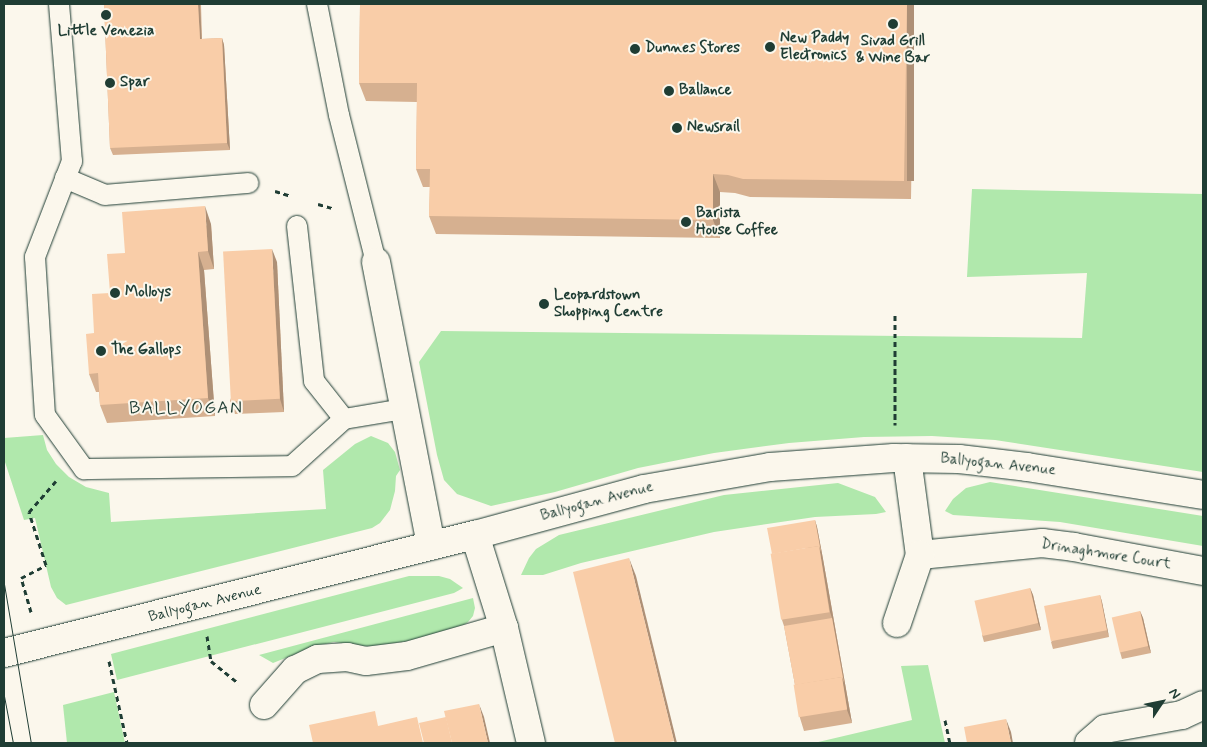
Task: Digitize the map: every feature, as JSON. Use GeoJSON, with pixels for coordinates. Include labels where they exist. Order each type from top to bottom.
{"type":"FeatureCollection","features":[{"type":"Feature","properties":{"kind":"street"},"geometry":{"type":"LineString","coordinates":[[376,262],[431,546]]}},
{"type":"Feature","properties":{"kind":"street"},"geometry":{"type":"LineString","coordinates":[[898,623],[920,555],[901,458]]}},
{"type":"Feature","properties":{"kind":"street","name":"Ballyogan Avenue"},"geometry":{"type":"LineString","coordinates":[[4,654],[475,536],[644,489],[770,467],[901,458],[992,462],[1203,495]]}},
{"type":"Feature","properties":{"kind":"street"},"geometry":{"type":"LineString","coordinates":[[475,536],[504,628],[531,743]]}},
{"type":"Feature","properties":{"kind":"street","name":"Drinaghmore Court"},"geometry":{"type":"LineString","coordinates":[[920,555],[1042,543],[1074,546],[1203,571]]}},
{"type":"Feature","properties":{"kind":"street"},"geometry":{"type":"LineString","coordinates":[[264,705],[295,670],[318,659],[347,657],[366,661],[407,656],[504,628]]}},
{"type":"Feature","properties":{"kind":"street"},"geometry":{"type":"LineString","coordinates":[[1089,743],[1105,729],[1182,715],[1203,705]]}},
{"type":"Feature","properties":{"kind":"lane"},"geometry":{"type":"LineString","coordinates":[[59,4],[72,161],[35,257],[45,415],[84,469],[292,466],[344,419],[404,409]]}},
{"type":"Feature","properties":{"kind":"lane"},"geometry":{"type":"LineString","coordinates":[[317,4],[340,115],[376,262]]}},
{"type":"Feature","properties":{"kind":"lane"},"geometry":{"type":"LineString","coordinates":[[65,178],[105,196],[248,183]]}},
{"type":"Feature","properties":{"kind":"lane"},"geometry":{"type":"LineString","coordinates":[[297,226],[314,381],[344,419]]}},
{"type":"Feature","properties":{"kind":"path"},"geometry":{"type":"LineString","coordinates":[[895,315],[901,458]]}},
{"type":"Feature","properties":{"kind":"path"},"geometry":{"type":"LineString","coordinates":[[41,646],[22,578],[46,564],[29,512],[77,458]]}},
{"type":"Feature","properties":{"kind":"path"},"geometry":{"type":"LineString","coordinates":[[201,604],[211,661],[264,705]]}},
{"type":"Feature","properties":{"kind":"path"},"geometry":{"type":"LineString","coordinates":[[102,630],[127,743]]}},
{"type":"Feature","properties":{"kind":"path"},"geometry":{"type":"LineString","coordinates":[[945,720],[950,743]]}},
{"type":"Feature","properties":{"kind":"green space"},"geometry":{"type":"Polygon","coordinates":[[[972,189],[1203,194],[1203,472],[995,440],[932,436],[864,437],[789,443],[714,453],[638,468],[555,492],[491,506],[457,494],[444,480],[437,455],[419,362],[441,331],[1082,338],[1087,273],[967,277],[972,189]]]}},
{"type":"Feature","properties":{"kind":"green space"},"geometry":{"type":"Polygon","coordinates":[[[43,435],[47,450],[56,464],[69,477],[86,487],[109,493],[111,522],[326,509],[323,470],[355,444],[371,436],[388,443],[395,452],[400,470],[396,476],[395,491],[390,510],[380,523],[372,528],[66,605],[57,598],[51,587],[35,518],[24,520],[4,459],[4,438],[43,435]]]}},
{"type":"Feature","properties":{"kind":"green space"},"geometry":{"type":"Polygon","coordinates":[[[990,482],[1203,516],[1203,546],[1060,522],[953,515],[945,511],[953,499],[966,488],[990,482]]]}},
{"type":"Feature","properties":{"kind":"green space"},"geometry":{"type":"Polygon","coordinates":[[[838,483],[875,497],[886,512],[815,517],[714,532],[581,563],[543,575],[521,575],[529,558],[536,549],[559,535],[724,495],[838,483]]]}},
{"type":"Feature","properties":{"kind":"green space"},"geometry":{"type":"Polygon","coordinates":[[[409,576],[439,576],[450,579],[463,588],[454,593],[117,680],[111,654],[409,576]]]}},
{"type":"Feature","properties":{"kind":"green space"},"geometry":{"type":"Polygon","coordinates":[[[473,598],[475,608],[473,616],[468,622],[458,629],[427,638],[370,647],[334,642],[313,647],[273,663],[259,655],[473,598]]]}},
{"type":"Feature","properties":{"kind":"green space"},"geometry":{"type":"Polygon","coordinates":[[[928,665],[945,743],[814,743],[912,720],[901,666],[928,665]]]}},
{"type":"Feature","properties":{"kind":"green space"},"geometry":{"type":"Polygon","coordinates":[[[114,692],[125,743],[67,743],[63,705],[114,692]]]}},
{"type":"Feature","properties":{"kind":"building"},"geometry":{"type":"Polygon","coordinates":[[[104,4],[198,4],[200,39],[222,38],[227,143],[110,148],[104,4]]]}},
{"type":"Feature","properties":{"kind":"building"},"geometry":{"type":"Polygon","coordinates":[[[360,4],[907,4],[904,181],[743,179],[713,174],[713,220],[429,216],[430,169],[416,169],[417,83],[359,83],[360,4]]]}},
{"type":"Feature","properties":{"kind":"building"},"geometry":{"type":"Polygon","coordinates":[[[205,206],[208,251],[198,252],[208,398],[100,405],[98,373],[89,374],[86,334],[94,333],[92,294],[110,293],[107,254],[125,253],[122,212],[205,206]]]}},
{"type":"Feature","properties":{"kind":"building"},"geometry":{"type":"Polygon","coordinates":[[[272,249],[280,399],[231,401],[223,252],[272,249]]]}},
{"type":"Feature","properties":{"kind":"building"},"geometry":{"type":"Polygon","coordinates":[[[815,520],[821,552],[819,546],[772,554],[767,528],[815,520]]]}},
{"type":"Feature","properties":{"kind":"building"},"geometry":{"type":"Polygon","coordinates":[[[819,546],[829,612],[781,620],[771,554],[819,546]]]}},
{"type":"Feature","properties":{"kind":"building"},"geometry":{"type":"Polygon","coordinates":[[[629,558],[674,741],[665,743],[615,743],[573,572],[629,558]]]}},
{"type":"Feature","properties":{"kind":"building"},"geometry":{"type":"Polygon","coordinates":[[[1030,588],[1038,623],[983,636],[974,601],[1030,588]]]}},
{"type":"Feature","properties":{"kind":"building"},"geometry":{"type":"Polygon","coordinates":[[[1100,595],[1107,630],[1051,641],[1044,606],[1100,595]]]}},
{"type":"Feature","properties":{"kind":"building"},"geometry":{"type":"Polygon","coordinates":[[[1140,611],[1148,646],[1120,653],[1112,618],[1140,611]]]}},
{"type":"Feature","properties":{"kind":"building"},"geometry":{"type":"Polygon","coordinates":[[[832,618],[844,683],[842,677],[795,685],[784,626],[832,618]]]}},
{"type":"Feature","properties":{"kind":"building"},"geometry":{"type":"Polygon","coordinates":[[[842,677],[847,710],[799,717],[794,685],[842,677]]]}},
{"type":"Feature","properties":{"kind":"building"},"geometry":{"type":"Polygon","coordinates":[[[479,704],[488,743],[452,743],[444,711],[479,704]]]}},
{"type":"Feature","properties":{"kind":"building"},"geometry":{"type":"Polygon","coordinates":[[[375,711],[378,726],[417,717],[423,743],[313,743],[309,725],[375,711]]]}},
{"type":"Feature","properties":{"kind":"building"},"geometry":{"type":"Polygon","coordinates":[[[446,717],[452,743],[424,743],[419,723],[446,717]]]}},
{"type":"Feature","properties":{"kind":"building"},"geometry":{"type":"Polygon","coordinates":[[[1006,719],[1011,743],[967,743],[964,727],[1006,719]]]}},
{"type":"Feature","properties":{"kind":"tram line"},"geometry":{"type":"LineString","coordinates":[[4,584],[31,743]]}},
{"type":"Feature","properties":{"kind":"tram line"},"geometry":{"type":"LineString","coordinates":[[4,696],[13,743]]}},
{"type":"Feature","properties":{"kind":"place","name":"Little Venezia"},"geometry":{"type":"Point","coordinates":[106,15]}},
{"type":"Feature","properties":{"kind":"place","name":"Sivad Grill & Wine Bar"},"geometry":{"type":"Point","coordinates":[893,24]}},
{"type":"Feature","properties":{"kind":"place","name":"New Paddy Electronics"},"geometry":{"type":"Point","coordinates":[770,47]}},
{"type":"Feature","properties":{"kind":"place","name":"Dunnes Stores"},"geometry":{"type":"Point","coordinates":[635,49]}},
{"type":"Feature","properties":{"kind":"place","name":"Spar"},"geometry":{"type":"Point","coordinates":[110,83]}},
{"type":"Feature","properties":{"kind":"place","name":"Ballance"},"geometry":{"type":"Point","coordinates":[669,91]}},
{"type":"Feature","properties":{"kind":"place","name":"Newsrail"},"geometry":{"type":"Point","coordinates":[677,128]}},
{"type":"Feature","properties":{"kind":"place","name":"Barista House Coffee"},"geometry":{"type":"Point","coordinates":[686,222]}},
{"type":"Feature","properties":{"kind":"place","name":"Molloys"},"geometry":{"type":"Point","coordinates":[115,293]}},
{"type":"Feature","properties":{"kind":"place","name":"Leopardstown Shopping Centre"},"geometry":{"type":"Point","coordinates":[544,304]}},
{"type":"Feature","properties":{"kind":"place","name":"The Gallops"},"geometry":{"type":"Point","coordinates":[101,351]}},
{"type":"Feature","properties":{"kind":"district","name":"BALLYOGAN"},"geometry":{"type":"Point","coordinates":[186,408]}}]}
